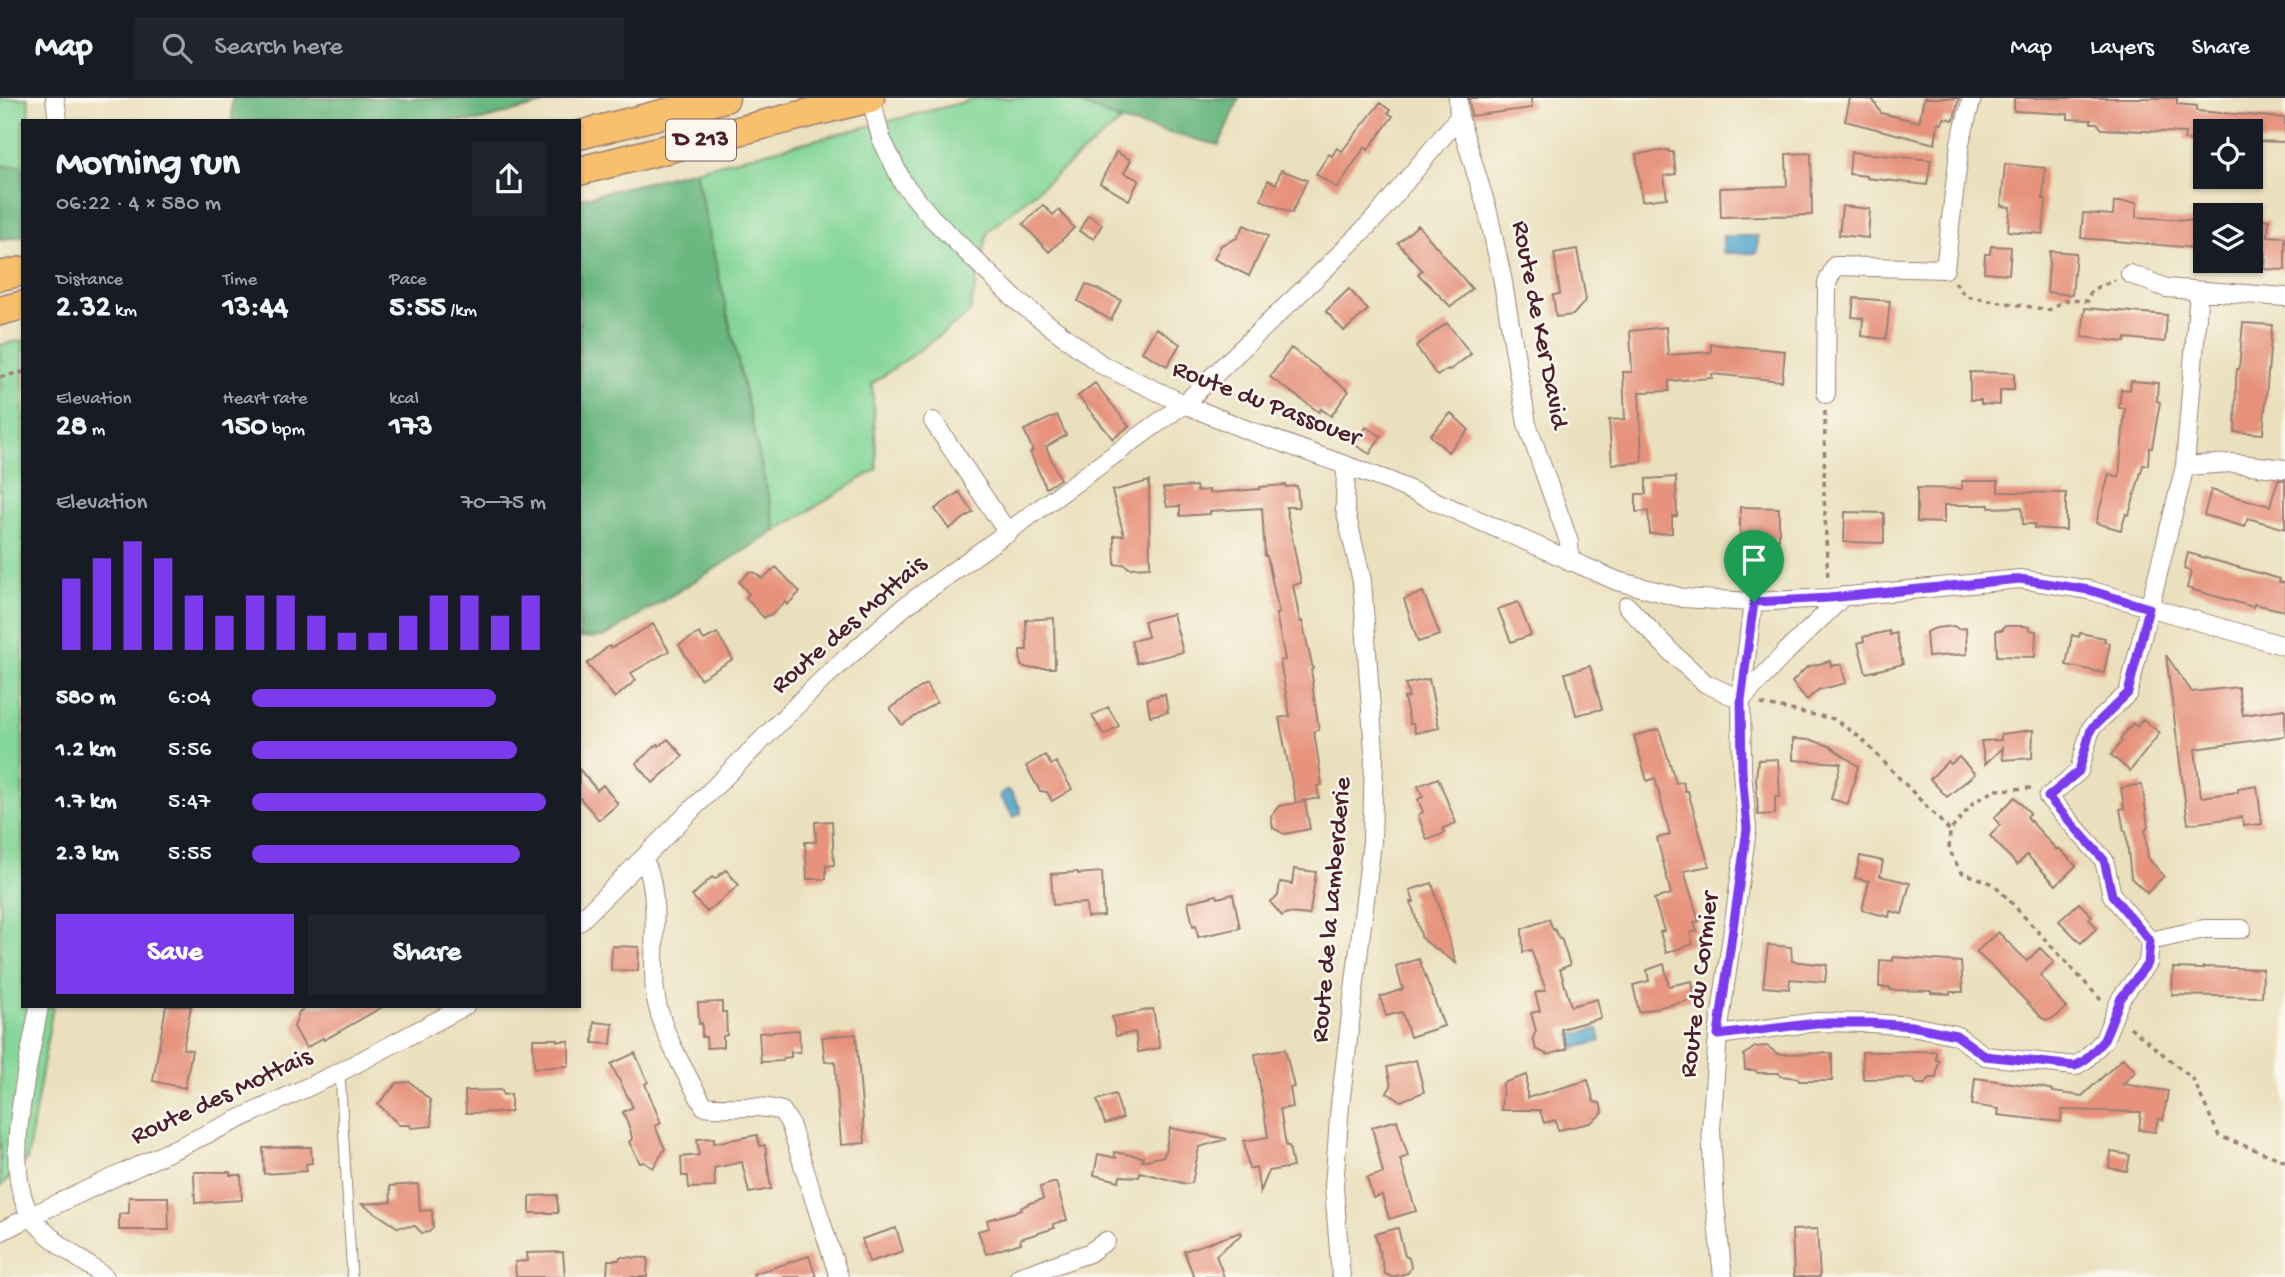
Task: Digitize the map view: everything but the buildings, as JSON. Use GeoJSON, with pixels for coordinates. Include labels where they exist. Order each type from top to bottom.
{"type":"FeatureCollection","features":[{"type":"Feature","properties":{"kind":"highway","name":"D 213"},"geometry":{"type":"LineString","coordinates":[[581,134],[725,98]]}},
{"type":"Feature","properties":{"kind":"highway","name":"D 213"},"geometry":{"type":"LineString","coordinates":[[581,171],[870,98]]}},
{"type":"Feature","properties":{"kind":"highway"},"geometry":{"type":"LineString","coordinates":[[0,276],[21,271]]}},
{"type":"Feature","properties":{"kind":"highway"},"geometry":{"type":"LineString","coordinates":[[0,310],[21,305]]}},
{"type":"Feature","properties":{"kind":"street"},"geometry":{"type":"LineString","coordinates":[[55,98],[58,119]]}},
{"type":"Feature","properties":{"kind":"street","name":"Route du Passouer"},"geometry":{"type":"LineString","coordinates":[[870,98],[881,138],[903,183],[931,218],[1017,301],[1102,365],[1184,404],[1389,481],[1617,581],[1683,598],[1754,602],[2020,579],[2089,590],[2285,646]]}},
{"type":"Feature","properties":{"kind":"street","name":"Route de Ker David"},"geometry":{"type":"LineString","coordinates":[[1458,98],[1459,117],[1488,212],[1502,277],[1527,424],[1569,542],[1570,562]]}},
{"type":"Feature","properties":{"kind":"street"},"geometry":{"type":"LineString","coordinates":[[1826,394],[1827,283],[1835,266],[1945,269],[1960,142],[1972,98]]}},
{"type":"Feature","properties":{"kind":"street","name":"Route des Mottais"},"geometry":{"type":"LineString","coordinates":[[581,920],[833,670],[904,607],[1184,404],[1378,215],[1459,117]]}},
{"type":"Feature","properties":{"kind":"street"},"geometry":{"type":"LineString","coordinates":[[2130,274],[2166,288],[2285,298]]}},
{"type":"Feature","properties":{"kind":"street"},"geometry":{"type":"LineString","coordinates":[[1718,1035],[1817,1023],[1912,1026],[1956,1035],[1985,1056],[2075,1066],[2085,1060],[2104,1040],[2121,998],[2148,963],[2150,941],[2112,895],[2104,860],[2048,797],[2079,771],[2091,729],[2128,693],[2185,466],[2199,291]]}},
{"type":"Feature","properties":{"kind":"street"},"geometry":{"type":"LineString","coordinates":[[933,421],[1008,534]]}},
{"type":"Feature","properties":{"kind":"street"},"geometry":{"type":"LineString","coordinates":[[2185,466],[2232,463],[2285,469]]}},
{"type":"Feature","properties":{"kind":"street","name":"Route de la Lamberderie"},"geometry":{"type":"LineString","coordinates":[[1341,1277],[1334,1187],[1340,1105],[1372,842],[1374,752],[1362,581],[1345,509],[1346,465]]}},
{"type":"Feature","properties":{"kind":"street"},"geometry":{"type":"LineString","coordinates":[[1628,606],[1672,653],[1705,683],[1741,700],[1836,597]]}},
{"type":"Feature","properties":{"kind":"street","name":"Route du Cormier"},"geometry":{"type":"LineString","coordinates":[[1723,1277],[1715,1204],[1712,1129],[1718,1035],[1747,829],[1742,771],[1741,700],[1754,602]]}},
{"type":"Feature","properties":{"kind":"street"},"geometry":{"type":"LineString","coordinates":[[643,859],[650,870],[655,991],[660,1018],[704,1105],[717,1108],[766,1106],[782,1111],[790,1124],[839,1277]]}},
{"type":"Feature","properties":{"kind":"street"},"geometry":{"type":"LineString","coordinates":[[2150,941],[2204,929],[2242,929]]}},
{"type":"Feature","properties":{"kind":"street"},"geometry":{"type":"LineString","coordinates":[[39,1008],[16,1139],[18,1175],[25,1205],[40,1227],[105,1277]]}},
{"type":"Feature","properties":{"kind":"street","name":"Route des Mottais"},"geometry":{"type":"LineString","coordinates":[[0,1232],[340,1072],[461,1008]]}},
{"type":"Feature","properties":{"kind":"street"},"geometry":{"type":"LineString","coordinates":[[1020,1277],[1047,1273],[1089,1253],[1106,1241]]}},
{"type":"Feature","properties":{"kind":"lane"},"geometry":{"type":"LineString","coordinates":[[340,1072],[352,1277]]}},
{"type":"Feature","properties":{"kind":"path"},"geometry":{"type":"LineString","coordinates":[[1945,269],[1965,296],[2049,310],[2065,299],[2088,301],[2091,290],[2130,274]]}},
{"type":"Feature","properties":{"kind":"path"},"geometry":{"type":"LineString","coordinates":[[0,377],[21,372]]}},
{"type":"Feature","properties":{"kind":"path"},"geometry":{"type":"LineString","coordinates":[[1826,394],[1824,494],[1836,597]]}},
{"type":"Feature","properties":{"kind":"path"},"geometry":{"type":"LineString","coordinates":[[1741,700],[1834,719],[1861,738],[1950,831]]}},
{"type":"Feature","properties":{"kind":"path"},"geometry":{"type":"LineString","coordinates":[[2048,797],[2029,788],[1996,790],[1974,802],[1950,831],[1949,849],[1961,872],[1994,884],[2115,1015],[2193,1079],[2219,1136],[2285,1161]]}},
{"type":"Feature","properties":{"kind":"green space"},"geometry":{"type":"Polygon","coordinates":[[[0,98],[28,98],[30,119],[21,119],[21,166],[0,166],[0,98]]]}},
{"type":"Feature","properties":{"kind":"green space"},"geometry":{"type":"Polygon","coordinates":[[[232,98],[566,98],[485,119],[232,119],[232,98]]]}},
{"type":"Feature","properties":{"kind":"green space"},"geometry":{"type":"Polygon","coordinates":[[[980,98],[1068,98],[1121,121],[988,231],[969,314],[872,384],[877,469],[776,531],[695,170],[980,98]]]}},
{"type":"Feature","properties":{"kind":"green space"},"geometry":{"type":"Polygon","coordinates":[[[1068,98],[1239,98],[1219,145],[1121,121],[1068,98]]]}},
{"type":"Feature","properties":{"kind":"green space"},"geometry":{"type":"Polygon","coordinates":[[[0,166],[21,166],[21,236],[0,240],[0,166]]]}},
{"type":"Feature","properties":{"kind":"green space"},"geometry":{"type":"Polygon","coordinates":[[[695,170],[776,531],[604,637],[581,638],[581,198],[695,170]]]}},
{"type":"Feature","properties":{"kind":"green space"},"geometry":{"type":"Polygon","coordinates":[[[21,340],[21,1008],[53,1008],[27,1160],[0,1187],[0,345],[21,340]]]}},
{"type":"Feature","properties":{"kind":"water"},"geometry":{"type":"Polygon","coordinates":[[[1723,236],[1758,236],[1757,253],[1723,253],[1723,236]]]}},
{"type":"Feature","properties":{"kind":"water"},"geometry":{"type":"Polygon","coordinates":[[[1006,790],[1010,791],[1021,809],[1021,813],[1014,817],[1000,797],[1006,790]]]}},
{"type":"Feature","properties":{"kind":"water"},"geometry":{"type":"Polygon","coordinates":[[[1598,1029],[1601,1041],[1574,1048],[1571,1035],[1598,1029]]]}},
{"type":"Feature","properties":{"kind":"route"},"geometry":{"type":"LineString","coordinates":[[2020,579],[2089,590],[2149,608],[2128,693],[2091,729],[2079,771],[2048,797],[2104,860],[2112,895],[2150,941],[2148,963],[2121,998],[2104,1040],[2085,1060],[2075,1066],[1985,1056],[1956,1035],[1912,1026],[1870,1023],[1817,1023],[1718,1035],[1747,829],[1742,771],[1741,700],[1754,602],[1829,598],[2020,579]]}}]}
